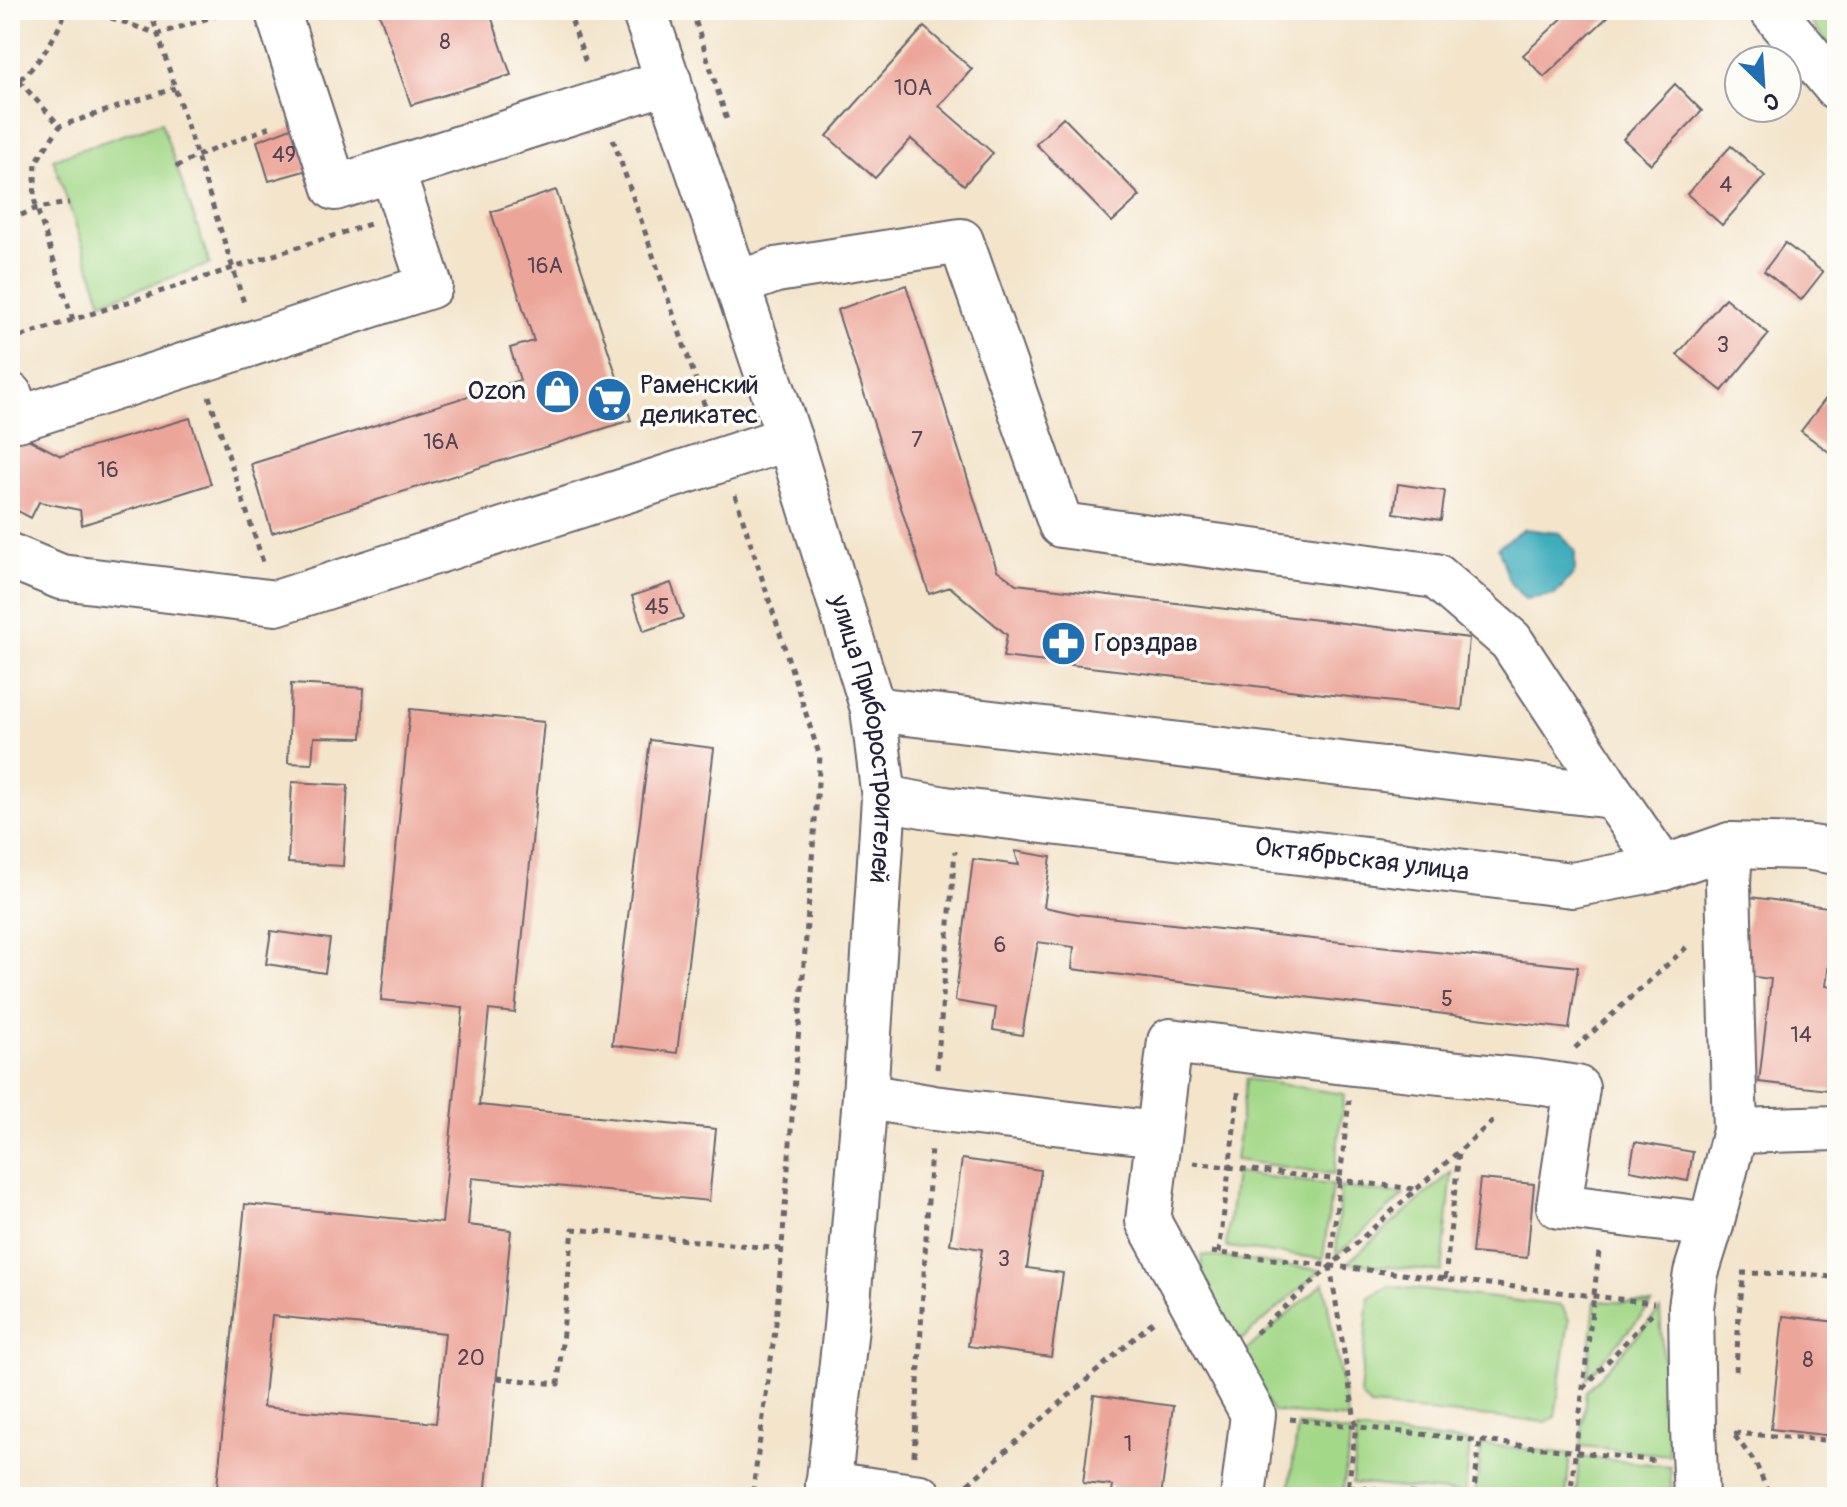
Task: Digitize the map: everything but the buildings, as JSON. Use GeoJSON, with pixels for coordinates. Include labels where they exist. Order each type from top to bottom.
{"type":"FeatureCollection","features":[{"type":"Feature","properties":{"kind":"street"},"geometry":{"type":"LineString","coordinates":[[277,10],[335,188],[669,81]]}},
{"type":"Feature","properties":{"kind":"street","name":"улица Приборостроителей"},"geometry":{"type":"LineString","coordinates":[[644,10],[789,438],[873,709],[884,798],[865,1096],[846,1327],[827,1491]]}},
{"type":"Feature","properties":{"kind":"street"},"geometry":{"type":"LineString","coordinates":[[1772,10],[1837,88]]}},
{"type":"Feature","properties":{"kind":"street"},"geometry":{"type":"LineString","coordinates":[[10,395],[18,419],[430,286],[392,170]]}},
{"type":"Feature","properties":{"kind":"street"},"geometry":{"type":"LineString","coordinates":[[737,284],[776,270],[961,241],[1061,525],[1436,576],[1511,641],[1663,868]]}},
{"type":"Feature","properties":{"kind":"street"},"geometry":{"type":"LineString","coordinates":[[10,556],[61,577],[276,603],[789,438]]}},
{"type":"Feature","properties":{"kind":"street"},"geometry":{"type":"LineString","coordinates":[[873,709],[1613,796]]}},
{"type":"Feature","properties":{"kind":"street","name":"Октябрьская улица"},"geometry":{"type":"LineString","coordinates":[[884,798],[945,809],[1572,885],[1663,868],[1730,845],[1805,847],[1837,852]]}},
{"type":"Feature","properties":{"kind":"street"},"geometry":{"type":"LineString","coordinates":[[1695,1482],[1691,1307],[1696,1273],[1735,1131],[1728,909],[1730,845]]}},
{"type":"Feature","properties":{"kind":"street"},"geometry":{"type":"LineString","coordinates":[[1243,1497],[1253,1414],[1148,1221],[1170,1041],[1577,1088],[1559,1206],[1711,1225]]}},
{"type":"Feature","properties":{"kind":"street"},"geometry":{"type":"LineString","coordinates":[[865,1096],[1157,1146]]}},
{"type":"Feature","properties":{"kind":"street"},"geometry":{"type":"LineString","coordinates":[[1735,1131],[1837,1128]]}},
{"type":"Feature","properties":{"kind":"street"},"geometry":{"type":"LineString","coordinates":[[827,1491],[924,1497]]}},
{"type":"Feature","properties":{"kind":"path"},"geometry":{"type":"LineString","coordinates":[[10,86],[19,81],[52,43],[66,10]]}},
{"type":"Feature","properties":{"kind":"path"},"geometry":{"type":"LineString","coordinates":[[88,10],[158,34],[234,10]]}},
{"type":"Feature","properties":{"kind":"path"},"geometry":{"type":"LineString","coordinates":[[150,10],[257,342]]}},
{"type":"Feature","properties":{"kind":"path"},"geometry":{"type":"LineString","coordinates":[[568,10],[723,459],[820,757],[776,1323],[752,1497]]}},
{"type":"Feature","properties":{"kind":"path"},"geometry":{"type":"LineString","coordinates":[[19,81],[60,126]]}},
{"type":"Feature","properties":{"kind":"path"},"geometry":{"type":"LineString","coordinates":[[73,320],[34,199],[36,162],[60,126],[175,88]]}},
{"type":"Feature","properties":{"kind":"path"},"geometry":{"type":"LineString","coordinates":[[176,167],[310,110]]}},
{"type":"Feature","properties":{"kind":"path"},"geometry":{"type":"LineString","coordinates":[[10,220],[37,208],[69,203]]}},
{"type":"Feature","properties":{"kind":"path"},"geometry":{"type":"LineString","coordinates":[[10,340],[405,212]]}},
{"type":"Feature","properties":{"kind":"path"},"geometry":{"type":"LineString","coordinates":[[197,361],[276,603]]}},
{"type":"Feature","properties":{"kind":"path"},"geometry":{"type":"LineString","coordinates":[[924,1497],[933,1108],[956,839]]}},
{"type":"Feature","properties":{"kind":"path"},"geometry":{"type":"LineString","coordinates":[[1224,1361],[1728,909]]}},
{"type":"Feature","properties":{"kind":"path"},"geometry":{"type":"LineString","coordinates":[[1219,1253],[1243,1050]]}},
{"type":"Feature","properties":{"kind":"path"},"geometry":{"type":"LineString","coordinates":[[1347,1497],[1356,1426],[1330,1266],[1353,1063]]}},
{"type":"Feature","properties":{"kind":"path"},"geometry":{"type":"LineString","coordinates":[[1157,1146],[1229,1168],[1415,1189]]}},
{"type":"Feature","properties":{"kind":"path"},"geometry":{"type":"LineString","coordinates":[[1445,1279],[1459,1151]]}},
{"type":"Feature","properties":{"kind":"path"},"geometry":{"type":"LineString","coordinates":[[1570,1497],[1604,1213]]}},
{"type":"Feature","properties":{"kind":"path"},"geometry":{"type":"LineString","coordinates":[[497,1378],[558,1384],[573,1229],[782,1249]]}},
{"type":"Feature","properties":{"kind":"path"},"geometry":{"type":"LineString","coordinates":[[1162,1246],[1660,1304],[1582,1390]]}},
{"type":"Feature","properties":{"kind":"path"},"geometry":{"type":"LineString","coordinates":[[1696,1273],[1808,1274],[1837,1278]]}},
{"type":"Feature","properties":{"kind":"path"},"geometry":{"type":"LineString","coordinates":[[1736,1373],[1744,1273]]}},
{"type":"Feature","properties":{"kind":"path"},"geometry":{"type":"LineString","coordinates":[[924,1497],[1187,1292]]}},
{"type":"Feature","properties":{"kind":"path"},"geometry":{"type":"LineString","coordinates":[[1253,1414],[1575,1451],[1695,1482]]}},
{"type":"Feature","properties":{"kind":"path"},"geometry":{"type":"LineString","coordinates":[[1733,1418],[1732,1433],[1756,1464],[1770,1497]]}},
{"type":"Feature","properties":{"kind":"path"},"geometry":{"type":"LineString","coordinates":[[1732,1433],[1837,1441]]}},
{"type":"Feature","properties":{"kind":"path"},"geometry":{"type":"LineString","coordinates":[[1473,1497],[1480,1441]]}},
{"type":"Feature","properties":{"kind":"path"},"geometry":{"type":"LineString","coordinates":[[1349,1486],[1443,1497]]}},
{"type":"Feature","properties":{"kind":"green space"},"geometry":{"type":"Polygon","coordinates":[[[1801,10],[1837,10],[1837,55],[1801,10]]]}},
{"type":"Feature","properties":{"kind":"green space"},"geometry":{"type":"Polygon","coordinates":[[[161,122],[210,264],[102,302],[53,159],[161,122]]]}},
{"type":"Feature","properties":{"kind":"green space"},"geometry":{"type":"Polygon","coordinates":[[[1246,1079],[1344,1094],[1334,1174],[1235,1160],[1246,1079]]]}},
{"type":"Feature","properties":{"kind":"green space"},"geometry":{"type":"Polygon","coordinates":[[[1452,1172],[1442,1272],[1348,1263],[1348,1262],[1452,1172]]]}},
{"type":"Feature","properties":{"kind":"green space"},"geometry":{"type":"Polygon","coordinates":[[[1235,1173],[1332,1185],[1323,1259],[1226,1247],[1235,1173]]]}},
{"type":"Feature","properties":{"kind":"green space"},"geometry":{"type":"Polygon","coordinates":[[[1340,1187],[1404,1195],[1336,1256],[1340,1187]]]}},
{"type":"Feature","properties":{"kind":"green space"},"geometry":{"type":"Polygon","coordinates":[[[1202,1255],[1321,1270],[1236,1345],[1202,1282],[1202,1255]]]}},
{"type":"Feature","properties":{"kind":"green space"},"geometry":{"type":"Polygon","coordinates":[[[1324,1283],[1348,1419],[1272,1411],[1241,1355],[1324,1283]]]}},
{"type":"Feature","properties":{"kind":"green space"},"geometry":{"type":"Polygon","coordinates":[[[1389,1286],[1562,1306],[1569,1320],[1555,1417],[1545,1422],[1370,1406],[1360,1395],[1369,1297],[1389,1286]]]}},
{"type":"Feature","properties":{"kind":"green space"},"geometry":{"type":"Polygon","coordinates":[[[1595,1301],[1652,1304],[1587,1378],[1595,1301]]]}},
{"type":"Feature","properties":{"kind":"green space"},"geometry":{"type":"Polygon","coordinates":[[[1660,1310],[1669,1455],[1581,1446],[1586,1392],[1660,1310]]]}},
{"type":"Feature","properties":{"kind":"green space"},"geometry":{"type":"Polygon","coordinates":[[[1298,1425],[1351,1433],[1342,1497],[1288,1497],[1298,1425]]]}},
{"type":"Feature","properties":{"kind":"green space"},"geometry":{"type":"Polygon","coordinates":[[[1357,1431],[1470,1442],[1465,1494],[1352,1483],[1357,1431]]]}},
{"type":"Feature","properties":{"kind":"green space"},"geometry":{"type":"Polygon","coordinates":[[[1482,1444],[1570,1454],[1566,1497],[1475,1495],[1482,1444]]]}},
{"type":"Feature","properties":{"kind":"green space"},"geometry":{"type":"Polygon","coordinates":[[[1579,1457],[1670,1466],[1672,1497],[1576,1497],[1579,1457]]]}},
{"type":"Feature","properties":{"kind":"water"},"geometry":{"type":"Polygon","coordinates":[[[1524,529],[1560,533],[1575,551],[1575,572],[1555,595],[1525,599],[1510,583],[1498,547],[1524,529]]]}},
{"type":"Feature","properties":{"kind":"place","name":"Ozon"},"geometry":{"type":"Point","coordinates":[557,391]}},
{"type":"Feature","properties":{"kind":"place","name":"Раменский деликатес"},"geometry":{"type":"Point","coordinates":[609,400]}},
{"type":"Feature","properties":{"kind":"place","name":"Горздрав"},"geometry":{"type":"Point","coordinates":[1063,643]}}]}
